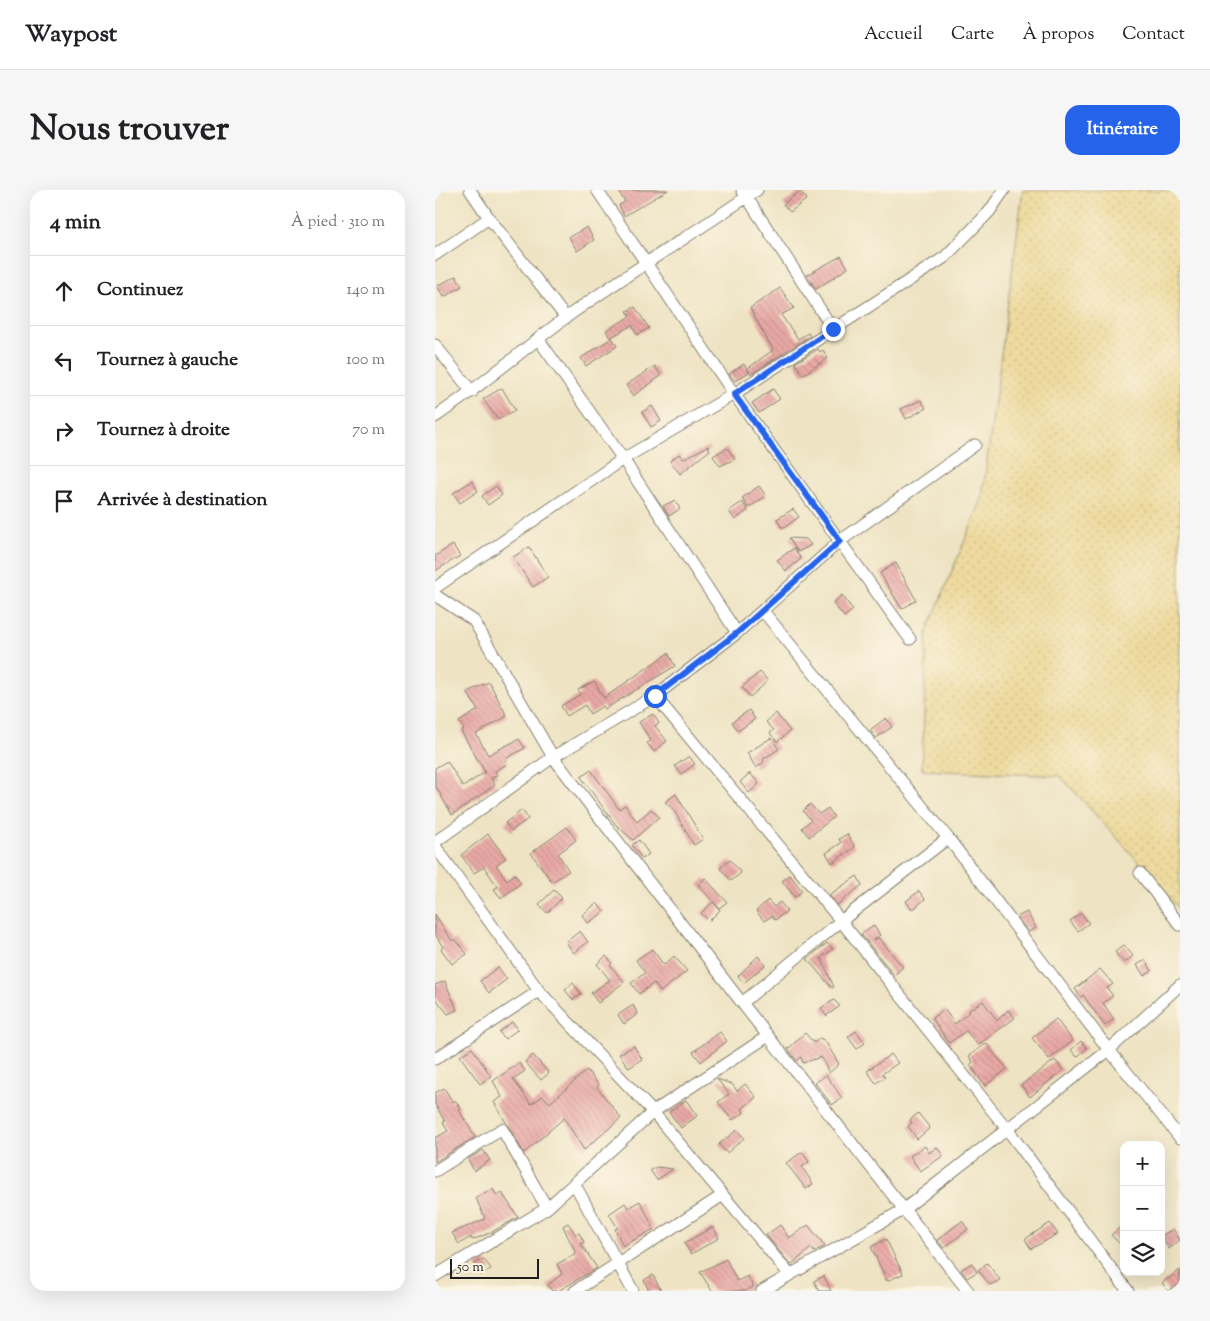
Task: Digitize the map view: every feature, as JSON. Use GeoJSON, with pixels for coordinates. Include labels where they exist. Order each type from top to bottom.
{"type":"FeatureCollection","features":[{"type":"Feature","properties":{"kind":"street"},"geometry":{"type":"LineString","coordinates":[[470,190],[489,218],[566,318]]}},
{"type":"Feature","properties":{"kind":"street"},"geometry":{"type":"LineString","coordinates":[[597,190],[734,394],[910,639]]}},
{"type":"Feature","properties":{"kind":"street"},"geometry":{"type":"LineString","coordinates":[[435,417],[472,392],[566,318],[744,194],[757,190]]}},
{"type":"Feature","properties":{"kind":"street"},"geometry":{"type":"LineString","coordinates":[[435,588],[623,459],[734,394],[945,257],[989,212],[1005,190]]}},
{"type":"Feature","properties":{"kind":"street"},"geometry":{"type":"LineString","coordinates":[[744,194],[833,329]]}},
{"type":"Feature","properties":{"kind":"street"},"geometry":{"type":"LineString","coordinates":[[435,255],[489,218]]}},
{"type":"Feature","properties":{"kind":"street"},"geometry":{"type":"LineString","coordinates":[[539,340],[623,459],[737,633]]}},
{"type":"Feature","properties":{"kind":"street"},"geometry":{"type":"LineString","coordinates":[[435,345],[472,392]]}},
{"type":"Feature","properties":{"kind":"street"},"geometry":{"type":"LineString","coordinates":[[790,1275],[653,1112],[539,991],[435,844],[553,757],[655,696],[737,633],[840,541],[975,445]]}},
{"type":"Feature","properties":{"kind":"street"},"geometry":{"type":"LineString","coordinates":[[435,595],[474,621],[553,757],[742,1003],[968,1291]]}},
{"type":"Feature","properties":{"kind":"street"},"geometry":{"type":"LineString","coordinates":[[763,610],[948,838],[1109,1050],[1180,1138]]}},
{"type":"Feature","properties":{"kind":"street"},"geometry":{"type":"LineString","coordinates":[[655,696],[841,921],[1007,1129],[1128,1291]]}},
{"type":"Feature","properties":{"kind":"street"},"geometry":{"type":"LineString","coordinates":[[742,1003],[841,921],[948,838]]}},
{"type":"Feature","properties":{"kind":"street"},"geometry":{"type":"LineString","coordinates":[[1140,873],[1180,925]]}},
{"type":"Feature","properties":{"kind":"street"},"geometry":{"type":"LineString","coordinates":[[762,1291],[903,1210],[1109,1050],[1180,985]]}},
{"type":"Feature","properties":{"kind":"street"},"geometry":{"type":"LineString","coordinates":[[435,1059],[539,991]]}},
{"type":"Feature","properties":{"kind":"street"},"geometry":{"type":"LineString","coordinates":[[435,1276],[547,1208],[653,1112],[768,1036]]}},
{"type":"Feature","properties":{"kind":"street"},"geometry":{"type":"LineString","coordinates":[[435,1171],[502,1129],[547,1208]]}},
{"type":"Feature","properties":{"kind":"street"},"geometry":{"type":"LineString","coordinates":[[574,1184],[633,1291]]}},
{"type":"Feature","properties":{"kind":"street"},"geometry":{"type":"LineString","coordinates":[[575,1291],[723,1195]]}},
{"type":"Feature","properties":{"kind":"sand"},"geometry":{"type":"Polygon","coordinates":[[[1023,190],[1180,190],[1180,910],[1149,873],[1060,776],[922,770],[927,631],[982,499],[1023,190]]]}},
{"type":"Feature","properties":{"kind":"building"},"geometry":{"type":"Polygon","coordinates":[[[618,190],[668,190],[624,216],[619,205],[625,202],[618,190]]]}},
{"type":"Feature","properties":{"kind":"building"},"geometry":{"type":"Polygon","coordinates":[[[800,191],[807,199],[790,212],[783,204],[800,191]]]}},
{"type":"Feature","properties":{"kind":"building"},"geometry":{"type":"Polygon","coordinates":[[[587,227],[594,240],[577,251],[569,237],[587,227]]]}},
{"type":"Feature","properties":{"kind":"building"},"geometry":{"type":"Polygon","coordinates":[[[841,256],[848,268],[816,289],[807,275],[841,256]]]}},
{"type":"Feature","properties":{"kind":"building"},"geometry":{"type":"Polygon","coordinates":[[[456,276],[462,286],[444,297],[437,286],[456,276]]]}},
{"type":"Feature","properties":{"kind":"building"},"geometry":{"type":"Polygon","coordinates":[[[780,288],[794,308],[781,315],[798,339],[808,333],[810,336],[751,374],[747,369],[773,350],[750,308],[780,288]]]}},
{"type":"Feature","properties":{"kind":"building"},"geometry":{"type":"Polygon","coordinates":[[[635,307],[649,328],[637,335],[632,325],[610,338],[606,331],[630,316],[627,311],[635,307]]]}},
{"type":"Feature","properties":{"kind":"building"},"geometry":{"type":"Polygon","coordinates":[[[612,338],[617,346],[586,366],[581,358],[612,338]]]}},
{"type":"Feature","properties":{"kind":"building"},"geometry":{"type":"Polygon","coordinates":[[[818,349],[820,352],[823,350],[828,358],[803,375],[795,363],[818,349]]]}},
{"type":"Feature","properties":{"kind":"building"},"geometry":{"type":"Polygon","coordinates":[[[744,364],[749,372],[735,381],[729,374],[744,364]]]}},
{"type":"Feature","properties":{"kind":"building"},"geometry":{"type":"Polygon","coordinates":[[[655,366],[661,376],[633,396],[626,385],[655,366]]]}},
{"type":"Feature","properties":{"kind":"building"},"geometry":{"type":"Polygon","coordinates":[[[502,388],[515,410],[498,420],[483,399],[502,388]]]}},
{"type":"Feature","properties":{"kind":"building"},"geometry":{"type":"Polygon","coordinates":[[[773,389],[780,399],[759,413],[752,403],[773,389]]]}},
{"type":"Feature","properties":{"kind":"building"},"geometry":{"type":"Polygon","coordinates":[[[921,400],[926,408],[906,419],[901,409],[921,400]]]}},
{"type":"Feature","properties":{"kind":"building"},"geometry":{"type":"Polygon","coordinates":[[[652,406],[661,421],[651,427],[642,412],[652,406]]]}},
{"type":"Feature","properties":{"kind":"building"},"geometry":{"type":"Polygon","coordinates":[[[708,446],[710,450],[680,474],[670,461],[679,454],[683,459],[708,446]]]}},
{"type":"Feature","properties":{"kind":"building"},"geometry":{"type":"Polygon","coordinates":[[[727,448],[735,459],[720,466],[713,456],[727,448]]]}},
{"type":"Feature","properties":{"kind":"building"},"geometry":{"type":"Polygon","coordinates":[[[472,481],[478,491],[460,503],[453,493],[472,481]]]}},
{"type":"Feature","properties":{"kind":"building"},"geometry":{"type":"Polygon","coordinates":[[[496,486],[502,495],[488,505],[482,496],[496,486]]]}},
{"type":"Feature","properties":{"kind":"building"},"geometry":{"type":"Polygon","coordinates":[[[759,486],[766,496],[748,508],[742,498],[759,486]]]}},
{"type":"Feature","properties":{"kind":"building"},"geometry":{"type":"Polygon","coordinates":[[[675,500],[680,509],[669,516],[663,506],[675,500]]]}},
{"type":"Feature","properties":{"kind":"building"},"geometry":{"type":"Polygon","coordinates":[[[742,502],[748,510],[735,520],[729,511],[742,502]]]}},
{"type":"Feature","properties":{"kind":"building"},"geometry":{"type":"Polygon","coordinates":[[[793,509],[799,517],[785,527],[781,527],[777,519],[793,509]]]}},
{"type":"Feature","properties":{"kind":"building"},"geometry":{"type":"Polygon","coordinates":[[[789,538],[806,539],[811,545],[798,552],[789,538]]]}},
{"type":"Feature","properties":{"kind":"building"},"geometry":{"type":"Polygon","coordinates":[[[453,545],[460,556],[435,571],[435,556],[453,545]]]}},
{"type":"Feature","properties":{"kind":"building"},"geometry":{"type":"Polygon","coordinates":[[[529,547],[548,577],[533,587],[513,557],[529,547]]]}},
{"type":"Feature","properties":{"kind":"building"},"geometry":{"type":"Polygon","coordinates":[[[794,548],[801,559],[786,571],[777,560],[794,548]]]}},
{"type":"Feature","properties":{"kind":"building"},"geometry":{"type":"Polygon","coordinates":[[[896,563],[916,600],[902,609],[880,573],[896,563]]]}},
{"type":"Feature","properties":{"kind":"building"},"geometry":{"type":"Polygon","coordinates":[[[842,595],[853,610],[844,617],[833,603],[842,595]]]}},
{"type":"Feature","properties":{"kind":"building"},"geometry":{"type":"Polygon","coordinates":[[[668,653],[675,666],[605,709],[603,706],[590,714],[585,705],[567,716],[561,706],[581,694],[578,690],[594,681],[604,698],[668,653]]]}},
{"type":"Feature","properties":{"kind":"building"},"geometry":{"type":"Polygon","coordinates":[[[760,672],[768,681],[750,697],[742,687],[760,672]]]}},
{"type":"Feature","properties":{"kind":"building"},"geometry":{"type":"Polygon","coordinates":[[[489,682],[507,716],[476,734],[488,755],[519,739],[525,748],[505,759],[507,764],[495,771],[497,775],[491,778],[495,785],[452,815],[435,785],[435,768],[447,761],[463,787],[485,772],[461,731],[464,729],[459,722],[478,710],[467,692],[489,682]]]}},
{"type":"Feature","properties":{"kind":"building"},"geometry":{"type":"Polygon","coordinates":[[[749,710],[755,719],[738,731],[732,722],[749,710]]]}},
{"type":"Feature","properties":{"kind":"building"},"geometry":{"type":"Polygon","coordinates":[[[776,713],[790,731],[777,742],[770,733],[774,730],[766,722],[776,713]]]}},
{"type":"Feature","properties":{"kind":"building"},"geometry":{"type":"Polygon","coordinates":[[[653,714],[659,723],[655,726],[667,741],[654,752],[647,743],[651,741],[639,722],[653,714]]]}},
{"type":"Feature","properties":{"kind":"building"},"geometry":{"type":"Polygon","coordinates":[[[886,718],[892,727],[876,738],[870,730],[886,718]]]}},
{"type":"Feature","properties":{"kind":"building"},"geometry":{"type":"Polygon","coordinates":[[[771,738],[779,749],[763,759],[764,762],[756,768],[747,753],[771,738]]]}},
{"type":"Feature","properties":{"kind":"building"},"geometry":{"type":"Polygon","coordinates":[[[689,756],[695,764],[681,774],[675,766],[689,756]]]}},
{"type":"Feature","properties":{"kind":"building"},"geometry":{"type":"Polygon","coordinates":[[[591,770],[619,809],[625,805],[637,822],[651,809],[659,817],[633,840],[616,825],[581,777],[591,770]]]}},
{"type":"Feature","properties":{"kind":"building"},"geometry":{"type":"Polygon","coordinates":[[[750,773],[759,784],[749,793],[740,782],[750,773]]]}},
{"type":"Feature","properties":{"kind":"building"},"geometry":{"type":"Polygon","coordinates":[[[676,794],[703,839],[694,845],[673,809],[665,802],[676,794]]]}},
{"type":"Feature","properties":{"kind":"building"},"geometry":{"type":"Polygon","coordinates":[[[810,804],[819,814],[828,808],[834,817],[809,837],[802,828],[811,820],[803,811],[810,804]]]}},
{"type":"Feature","properties":{"kind":"building"},"geometry":{"type":"Polygon","coordinates":[[[522,810],[528,819],[511,831],[505,823],[522,810]]]}},
{"type":"Feature","properties":{"kind":"building"},"geometry":{"type":"Polygon","coordinates":[[[567,827],[576,840],[558,854],[569,871],[552,882],[531,853],[567,827]]]}},
{"type":"Feature","properties":{"kind":"building"},"geometry":{"type":"Polygon","coordinates":[[[488,834],[506,858],[496,865],[507,880],[515,874],[521,883],[501,898],[494,889],[498,887],[484,867],[474,873],[461,855],[488,834]]]}},
{"type":"Feature","properties":{"kind":"building"},"geometry":{"type":"Polygon","coordinates":[[[847,834],[855,847],[832,863],[826,853],[841,843],[839,839],[847,834]]]}},
{"type":"Feature","properties":{"kind":"building"},"geometry":{"type":"Polygon","coordinates":[[[639,840],[649,854],[642,859],[632,845],[639,840]]]}},
{"type":"Feature","properties":{"kind":"building"},"geometry":{"type":"Polygon","coordinates":[[[730,860],[741,873],[731,881],[720,868],[730,860]]]}},
{"type":"Feature","properties":{"kind":"building"},"geometry":{"type":"Polygon","coordinates":[[[790,875],[802,891],[795,897],[782,881],[790,875]]]}},
{"type":"Feature","properties":{"kind":"building"},"geometry":{"type":"Polygon","coordinates":[[[857,876],[862,885],[837,905],[829,895],[857,876]]]}},
{"type":"Feature","properties":{"kind":"building"},"geometry":{"type":"Polygon","coordinates":[[[705,878],[727,902],[719,908],[698,885],[705,878]]]}},
{"type":"Feature","properties":{"kind":"building"},"geometry":{"type":"Polygon","coordinates":[[[554,890],[562,898],[547,913],[539,904],[554,890]]]}},
{"type":"Feature","properties":{"kind":"building"},"geometry":{"type":"Polygon","coordinates":[[[919,891],[925,899],[915,908],[911,908],[906,901],[919,891]]]}},
{"type":"Feature","properties":{"kind":"building"},"geometry":{"type":"Polygon","coordinates":[[[768,900],[774,907],[780,902],[787,911],[775,920],[772,916],[764,921],[756,911],[768,900]]]}},
{"type":"Feature","properties":{"kind":"building"},"geometry":{"type":"Polygon","coordinates":[[[713,902],[720,910],[709,921],[701,913],[713,902]]]}},
{"type":"Feature","properties":{"kind":"building"},"geometry":{"type":"Polygon","coordinates":[[[597,903],[604,912],[588,923],[582,915],[597,903]]]}},
{"type":"Feature","properties":{"kind":"building"},"geometry":{"type":"Polygon","coordinates":[[[1027,912],[1036,928],[1029,932],[1017,917],[1027,912]]]}},
{"type":"Feature","properties":{"kind":"building"},"geometry":{"type":"Polygon","coordinates":[[[1081,913],[1089,923],[1078,931],[1070,921],[1081,913]]]}},
{"type":"Feature","properties":{"kind":"building"},"geometry":{"type":"Polygon","coordinates":[[[435,914],[452,941],[455,939],[467,954],[452,964],[441,949],[443,947],[435,934],[435,914]]]}},
{"type":"Feature","properties":{"kind":"building"},"geometry":{"type":"Polygon","coordinates":[[[874,926],[880,935],[873,940],[879,938],[903,967],[894,975],[861,934],[874,926]]]}},
{"type":"Feature","properties":{"kind":"building"},"geometry":{"type":"Polygon","coordinates":[[[580,931],[588,942],[574,953],[566,942],[580,931]]]}},
{"type":"Feature","properties":{"kind":"building"},"geometry":{"type":"Polygon","coordinates":[[[827,943],[833,949],[821,958],[834,987],[832,988],[807,959],[827,943]]]}},
{"type":"Feature","properties":{"kind":"building"},"geometry":{"type":"Polygon","coordinates":[[[1124,945],[1133,956],[1124,963],[1115,952],[1124,945]]]}},
{"type":"Feature","properties":{"kind":"building"},"geometry":{"type":"Polygon","coordinates":[[[652,949],[664,965],[674,956],[687,971],[660,992],[654,983],[639,994],[631,983],[645,973],[636,960],[652,949]]]}},
{"type":"Feature","properties":{"kind":"building"},"geometry":{"type":"Polygon","coordinates":[[[606,956],[612,963],[610,965],[624,982],[598,1003],[591,993],[610,980],[597,964],[606,956]]]}},
{"type":"Feature","properties":{"kind":"building"},"geometry":{"type":"Polygon","coordinates":[[[758,956],[765,965],[744,983],[738,976],[758,956]]]}},
{"type":"Feature","properties":{"kind":"building"},"geometry":{"type":"Polygon","coordinates":[[[1145,960],[1152,971],[1144,976],[1137,965],[1145,960]]]}},
{"type":"Feature","properties":{"kind":"building"},"geometry":{"type":"Polygon","coordinates":[[[498,967],[507,979],[489,993],[480,981],[498,967]]]}},
{"type":"Feature","properties":{"kind":"building"},"geometry":{"type":"Polygon","coordinates":[[[1100,969],[1113,984],[1107,988],[1113,996],[1103,1003],[1114,1019],[1105,1026],[1083,995],[1081,997],[1075,989],[1100,969]]]}},
{"type":"Feature","properties":{"kind":"building"},"geometry":{"type":"Polygon","coordinates":[[[445,981],[457,1010],[448,1014],[435,998],[435,985],[445,981]]]}},
{"type":"Feature","properties":{"kind":"building"},"geometry":{"type":"Polygon","coordinates":[[[573,983],[581,994],[573,1000],[565,990],[573,983]]]}},
{"type":"Feature","properties":{"kind":"building"},"geometry":{"type":"Polygon","coordinates":[[[834,1000],[840,1006],[826,1016],[821,1008],[834,1000]]]}},
{"type":"Feature","properties":{"kind":"building"},"geometry":{"type":"Polygon","coordinates":[[[983,1001],[997,1021],[1008,1010],[1015,1018],[978,1045],[966,1031],[949,1043],[932,1018],[944,1009],[955,1024],[969,1010],[983,1001]]]}},
{"type":"Feature","properties":{"kind":"building"},"geometry":{"type":"Polygon","coordinates":[[[633,1005],[638,1014],[624,1024],[618,1015],[633,1005]]]}},
{"type":"Feature","properties":{"kind":"building"},"geometry":{"type":"Polygon","coordinates":[[[1056,1019],[1073,1041],[1049,1059],[1032,1038],[1056,1019]]]}},
{"type":"Feature","properties":{"kind":"building"},"geometry":{"type":"Polygon","coordinates":[[[512,1022],[518,1029],[505,1039],[499,1032],[512,1022]]]}},
{"type":"Feature","properties":{"kind":"building"},"geometry":{"type":"Polygon","coordinates":[[[856,1031],[865,1043],[857,1049],[848,1037],[856,1031]]]}},
{"type":"Feature","properties":{"kind":"building"},"geometry":{"type":"Polygon","coordinates":[[[720,1032],[727,1041],[701,1062],[693,1052],[720,1032]]]}},
{"type":"Feature","properties":{"kind":"building"},"geometry":{"type":"Polygon","coordinates":[[[805,1033],[814,1043],[820,1038],[825,1041],[839,1064],[829,1073],[821,1057],[803,1063],[801,1057],[797,1061],[788,1049],[805,1033]]]}},
{"type":"Feature","properties":{"kind":"building"},"geometry":{"type":"Polygon","coordinates":[[[1081,1041],[1087,1048],[1077,1057],[1071,1050],[1081,1041]]]}},
{"type":"Feature","properties":{"kind":"building"},"geometry":{"type":"Polygon","coordinates":[[[986,1043],[1007,1069],[985,1086],[970,1065],[973,1062],[969,1056],[986,1043]]]}},
{"type":"Feature","properties":{"kind":"building"},"geometry":{"type":"Polygon","coordinates":[[[634,1046],[642,1059],[629,1068],[619,1054],[634,1046]]]}},
{"type":"Feature","properties":{"kind":"building"},"geometry":{"type":"Polygon","coordinates":[[[472,1048],[491,1076],[480,1084],[460,1056],[472,1048]]]}},
{"type":"Feature","properties":{"kind":"building"},"geometry":{"type":"Polygon","coordinates":[[[891,1054],[898,1063],[882,1074],[885,1077],[876,1083],[867,1071],[891,1054]]]}},
{"type":"Feature","properties":{"kind":"building"},"geometry":{"type":"Polygon","coordinates":[[[533,1055],[549,1073],[541,1080],[525,1062],[533,1055]]]}},
{"type":"Feature","properties":{"kind":"building"},"geometry":{"type":"Polygon","coordinates":[[[1055,1060],[1063,1070],[1030,1097],[1021,1085],[1055,1060]]]}},
{"type":"Feature","properties":{"kind":"building"},"geometry":{"type":"Polygon","coordinates":[[[519,1063],[525,1071],[513,1079],[531,1104],[543,1096],[550,1103],[587,1070],[599,1085],[597,1087],[621,1118],[584,1150],[564,1118],[524,1153],[494,1102],[502,1097],[493,1081],[519,1063]]]}},
{"type":"Feature","properties":{"kind":"building"},"geometry":{"type":"Polygon","coordinates":[[[826,1075],[842,1098],[832,1105],[815,1083],[826,1075]]]}},
{"type":"Feature","properties":{"kind":"building"},"geometry":{"type":"Polygon","coordinates":[[[717,1079],[732,1084],[737,1091],[745,1084],[756,1097],[742,1109],[744,1113],[732,1120],[718,1102],[729,1094],[717,1079]]]}},
{"type":"Feature","properties":{"kind":"building"},"geometry":{"type":"Polygon","coordinates":[[[444,1088],[453,1102],[455,1100],[461,1109],[459,1110],[475,1137],[435,1162],[435,1138],[448,1131],[435,1104],[435,1093],[444,1088]]]}},
{"type":"Feature","properties":{"kind":"building"},"geometry":{"type":"Polygon","coordinates":[[[686,1100],[697,1116],[681,1128],[669,1112],[686,1100]]]}},
{"type":"Feature","properties":{"kind":"building"},"geometry":{"type":"Polygon","coordinates":[[[918,1113],[930,1128],[917,1139],[908,1126],[912,1123],[910,1120],[918,1113]]]}},
{"type":"Feature","properties":{"kind":"building"},"geometry":{"type":"Polygon","coordinates":[[[737,1130],[744,1138],[727,1153],[719,1144],[737,1130]]]}},
{"type":"Feature","properties":{"kind":"building"},"geometry":{"type":"Polygon","coordinates":[[[925,1146],[929,1153],[937,1147],[943,1156],[920,1171],[910,1156],[925,1146]]]}},
{"type":"Feature","properties":{"kind":"building"},"geometry":{"type":"Polygon","coordinates":[[[483,1150],[490,1160],[474,1171],[468,1159],[483,1150]]]}},
{"type":"Feature","properties":{"kind":"building"},"geometry":{"type":"Polygon","coordinates":[[[802,1152],[809,1162],[802,1167],[813,1184],[806,1189],[786,1163],[802,1152]]]}},
{"type":"Feature","properties":{"kind":"building"},"geometry":{"type":"Polygon","coordinates":[[[657,1167],[673,1169],[657,1180],[650,1170],[657,1167]]]}},
{"type":"Feature","properties":{"kind":"building"},"geometry":{"type":"Polygon","coordinates":[[[493,1189],[497,1196],[502,1193],[518,1217],[492,1232],[472,1240],[471,1237],[459,1244],[452,1233],[485,1219],[476,1198],[493,1189]]]}},
{"type":"Feature","properties":{"kind":"building"},"geometry":{"type":"Polygon","coordinates":[[[640,1201],[654,1229],[623,1246],[615,1229],[618,1228],[609,1214],[625,1203],[628,1208],[640,1201]]]}},
{"type":"Feature","properties":{"kind":"building"},"geometry":{"type":"Polygon","coordinates":[[[962,1221],[968,1229],[944,1248],[937,1240],[962,1221]]]}},
{"type":"Feature","properties":{"kind":"building"},"geometry":{"type":"Polygon","coordinates":[[[568,1223],[576,1235],[579,1233],[584,1242],[581,1244],[597,1268],[558,1291],[552,1291],[548,1285],[562,1274],[557,1264],[576,1254],[563,1226],[568,1223]]]}},
{"type":"Feature","properties":{"kind":"building"},"geometry":{"type":"Polygon","coordinates":[[[1050,1223],[1058,1234],[1031,1249],[1025,1239],[1050,1223]]]}},
{"type":"Feature","properties":{"kind":"building"},"geometry":{"type":"Polygon","coordinates":[[[780,1225],[789,1238],[808,1225],[825,1246],[814,1252],[811,1248],[791,1265],[766,1235],[780,1225]]]}},
{"type":"Feature","properties":{"kind":"building"},"geometry":{"type":"Polygon","coordinates":[[[713,1227],[719,1238],[691,1254],[684,1243],[713,1227]]]}},
{"type":"Feature","properties":{"kind":"building"},"geometry":{"type":"Polygon","coordinates":[[[1120,1227],[1120,1244],[1111,1235],[1120,1227]]]}},
{"type":"Feature","properties":{"kind":"building"},"geometry":{"type":"Polygon","coordinates":[[[1173,1229],[1180,1240],[1169,1249],[1165,1242],[1165,1234],[1173,1229]]]}},
{"type":"Feature","properties":{"kind":"building"},"geometry":{"type":"Polygon","coordinates":[[[886,1239],[903,1274],[887,1281],[871,1247],[886,1239]]]}},
{"type":"Feature","properties":{"kind":"building"},"geometry":{"type":"Polygon","coordinates":[[[484,1259],[491,1269],[481,1275],[475,1263],[484,1259]]]}},
{"type":"Feature","properties":{"kind":"building"},"geometry":{"type":"Polygon","coordinates":[[[726,1259],[737,1281],[748,1276],[753,1287],[745,1291],[712,1291],[700,1272],[726,1259]]]}},
{"type":"Feature","properties":{"kind":"building"},"geometry":{"type":"Polygon","coordinates":[[[972,1263],[977,1272],[967,1278],[961,1270],[972,1263]]]}},
{"type":"Feature","properties":{"kind":"building"},"geometry":{"type":"Polygon","coordinates":[[[987,1263],[1000,1280],[990,1285],[978,1270],[987,1263]]]}},
{"type":"Feature","properties":{"kind":"building"},"geometry":{"type":"Polygon","coordinates":[[[1180,1270],[1180,1284],[1168,1291],[1162,1283],[1180,1270]]]}},
{"type":"Feature","properties":{"kind":"building"},"geometry":{"type":"Polygon","coordinates":[[[653,1275],[661,1291],[649,1291],[644,1280],[653,1275]]]}},
{"type":"Feature","properties":{"kind":"building"},"geometry":{"type":"Polygon","coordinates":[[[824,1276],[831,1291],[819,1291],[814,1281],[824,1276]]]}},
{"type":"Feature","properties":{"kind":"route"},"geometry":{"type":"LineString","coordinates":[[655,696],[737,633],[840,541],[734,394],[833,329]]}}]}
